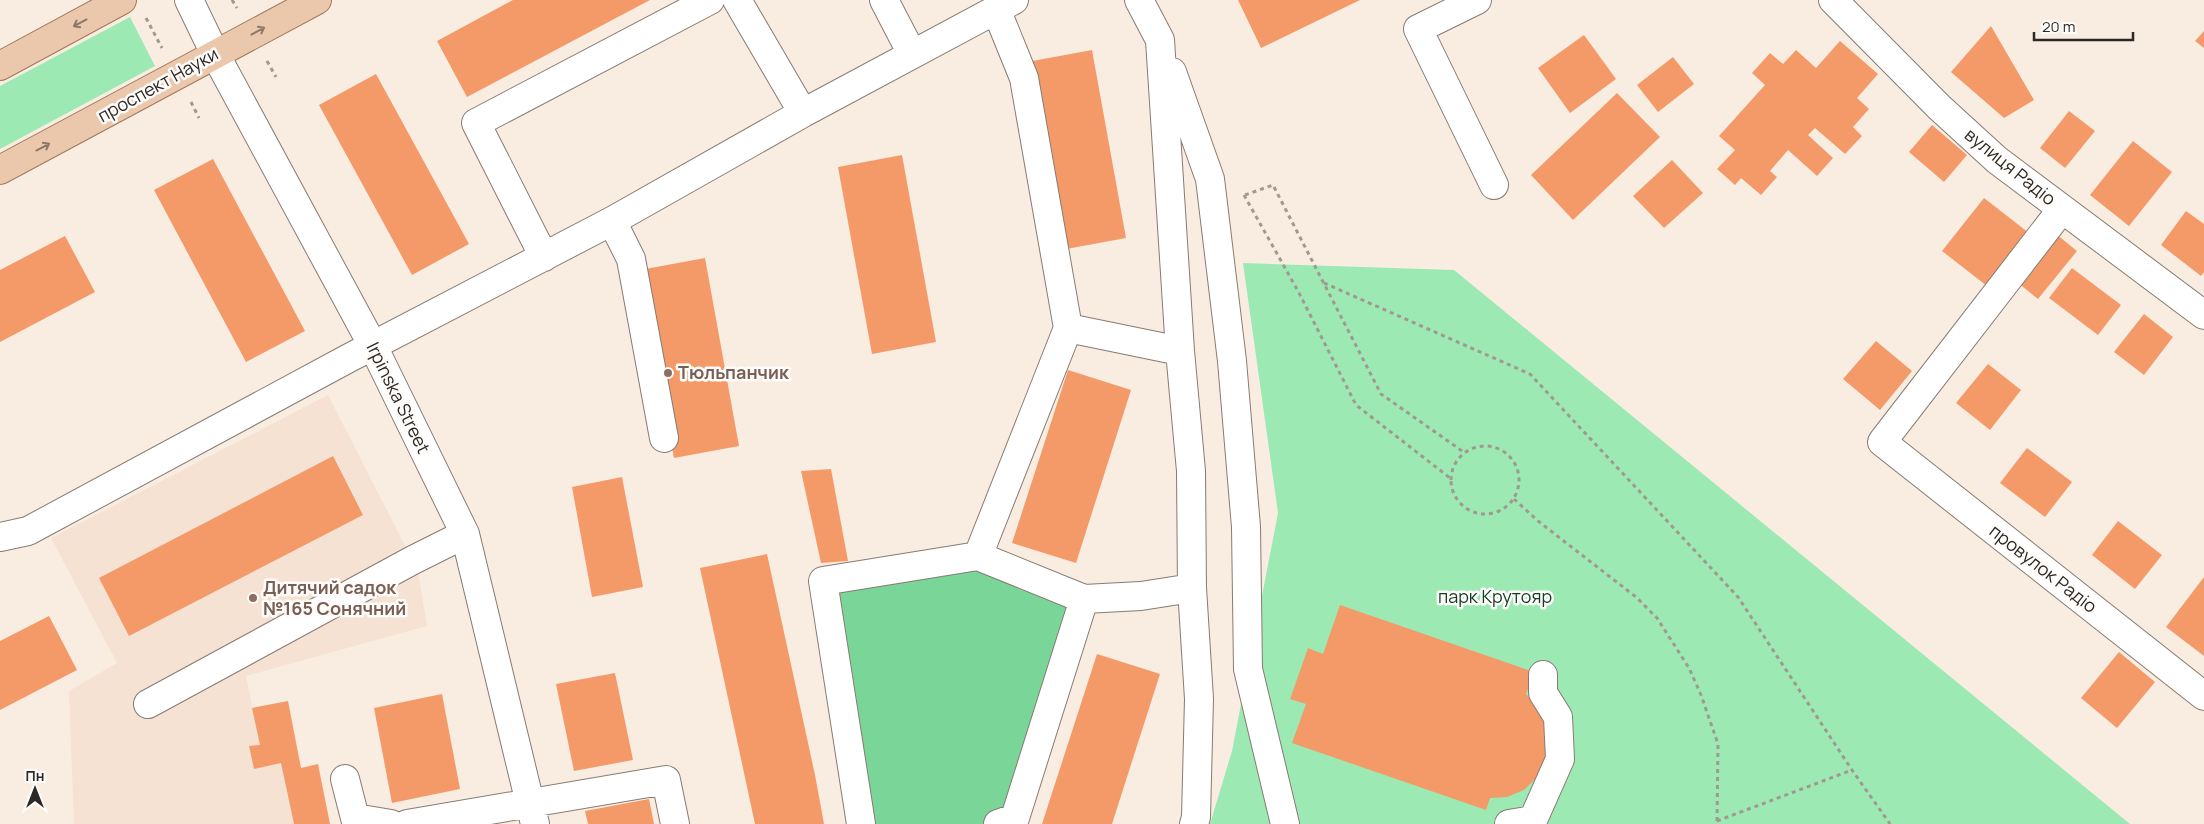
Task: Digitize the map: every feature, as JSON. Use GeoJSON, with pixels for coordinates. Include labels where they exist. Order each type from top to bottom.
{"type":"FeatureCollection","features":[{"type":"Feature","properties":{"kind":"main road"},"geometry":{"type":"LineString","coordinates":[[0,66],[122,0]]}},
{"type":"Feature","properties":{"kind":"main road","name":"проспект Науки"},"geometry":{"type":"LineString","coordinates":[[0,170],[317,0]]}},
{"type":"Feature","properties":{"kind":"street","name":"Irpinska Street"},"geometry":{"type":"LineString","coordinates":[[188,0],[215,54],[373,346],[465,534],[533,813]]}},
{"type":"Feature","properties":{"kind":"street"},"geometry":{"type":"LineString","coordinates":[[544,257],[476,123],[710,0]]}},
{"type":"Feature","properties":{"kind":"street"},"geometry":{"type":"LineString","coordinates":[[737,0],[803,113]]}},
{"type":"Feature","properties":{"kind":"street"},"geometry":{"type":"LineString","coordinates":[[884,0],[912,54]]}},
{"type":"Feature","properties":{"kind":"street"},"geometry":{"type":"LineString","coordinates":[[1139,0],[1160,40],[1210,179],[1232,361],[1245,517],[1248,669],[1285,824]]}},
{"type":"Feature","properties":{"kind":"street"},"geometry":{"type":"LineString","coordinates":[[1477,0],[1418,29],[1494,185]]}},
{"type":"Feature","properties":{"kind":"street","name":"вулиця Радіо"},"geometry":{"type":"LineString","coordinates":[[1833,0],[1939,107],[1990,154],[2204,315]]}},
{"type":"Feature","properties":{"kind":"street"},"geometry":{"type":"LineString","coordinates":[[0,537],[28,531],[373,346],[612,221],[803,113],[1005,5],[1024,78],[1068,328],[978,556]]}},
{"type":"Feature","properties":{"kind":"street"},"geometry":{"type":"LineString","coordinates":[[1160,40],[1180,351],[1191,471],[1192,588],[1199,699],[1196,817],[1194,824]]}},
{"type":"Feature","properties":{"kind":"street","name":"провулок Радіо"},"geometry":{"type":"LineString","coordinates":[[2062,209],[1882,442],[2204,696]]}},
{"type":"Feature","properties":{"kind":"street"},"geometry":{"type":"LineString","coordinates":[[612,221],[630,260],[664,438]]}},
{"type":"Feature","properties":{"kind":"street"},"geometry":{"type":"LineString","coordinates":[[1068,328],[1180,351]]}},
{"type":"Feature","properties":{"kind":"street"},"geometry":{"type":"LineString","coordinates":[[148,704],[413,560],[465,534]]}},
{"type":"Feature","properties":{"kind":"street"},"geometry":{"type":"LineString","coordinates":[[861,824],[823,581],[978,556],[1084,599],[1141,596],[1192,588]]}},
{"type":"Feature","properties":{"kind":"street"},"geometry":{"type":"LineString","coordinates":[[998,824],[1015,818],[1084,599]]}},
{"type":"Feature","properties":{"kind":"street"},"geometry":{"type":"LineString","coordinates":[[1509,824],[1533,820],[1560,759],[1558,717],[1543,693],[1543,675]]}},
{"type":"Feature","properties":{"kind":"street"},"geometry":{"type":"LineString","coordinates":[[345,778],[355,818],[390,824]]}},
{"type":"Feature","properties":{"kind":"street"},"geometry":{"type":"LineString","coordinates":[[408,824],[533,813],[666,780],[675,824]]}},
{"type":"Feature","properties":{"kind":"path"},"geometry":{"type":"LineString","coordinates":[[1210,179],[1245,195],[1298,291],[1356,405],[1450,478]]}},
{"type":"Feature","properties":{"kind":"path"},"geometry":{"type":"LineString","coordinates":[[1245,195],[1274,185],[1381,394],[1465,453]]}},
{"type":"Feature","properties":{"kind":"path"},"geometry":{"type":"LineString","coordinates":[[1324,284],[1530,374],[1738,597],[1852,770],[1890,824]]}},
{"type":"Feature","properties":{"kind":"path"},"geometry":{"type":"LineString","coordinates":[[1479,447],[1491,447],[1501,450],[1510,457],[1516,466],[1519,477],[1518,489],[1507,507],[1497,513],[1486,515],[1464,508],[1456,500],[1450,478],[1453,467],[1465,453],[1479,447]]}},
{"type":"Feature","properties":{"kind":"path"},"geometry":{"type":"LineString","coordinates":[[1514,498],[1538,522],[1636,597],[1658,618],[1684,660],[1701,695],[1718,744],[1717,823],[1852,770]]}},
{"type":"Feature","properties":{"kind":"shaded area","name":"Дитячий садок №165 Сонячний"},"geometry":{"type":"Polygon","coordinates":[[[328,395],[418,571],[427,626],[246,676],[260,744],[277,741],[294,824],[74,824],[69,691],[117,663],[51,538],[328,395]]]}},
{"type":"Feature","properties":{"kind":"green space"},"geometry":{"type":"Polygon","coordinates":[[[130,17],[155,66],[0,149],[0,86],[130,17]]]}},
{"type":"Feature","properties":{"kind":"green space","name":"парк Крутояр"},"geometry":{"type":"Polygon","coordinates":[[[1243,263],[1454,270],[2130,824],[1210,824],[1232,751],[1278,513],[1243,263]]]}},
{"type":"Feature","properties":{"kind":"green space"},"geometry":{"type":"Polygon","coordinates":[[[978,556],[1084,599],[998,824],[861,824],[823,581],[978,556]]]}},
{"type":"Feature","properties":{"kind":"building"},"geometry":{"type":"Polygon","coordinates":[[[513,0],[650,0],[467,97],[437,41],[513,0]]]}},
{"type":"Feature","properties":{"kind":"building"},"geometry":{"type":"Polygon","coordinates":[[[1238,0],[1360,0],[1261,48],[1238,0]]]}},
{"type":"Feature","properties":{"kind":"building"},"geometry":{"type":"Polygon","coordinates":[[[1991,26],[2034,100],[2004,118],[1951,72],[1991,26]]]}},
{"type":"Feature","properties":{"kind":"building"},"geometry":{"type":"Polygon","coordinates":[[[2204,31],[2204,48],[2195,41],[2204,31]]]}},
{"type":"Feature","properties":{"kind":"building"},"geometry":{"type":"Polygon","coordinates":[[[1584,35],[1616,79],[1570,113],[1538,68],[1584,35]]]}},
{"type":"Feature","properties":{"kind":"building"},"geometry":{"type":"Polygon","coordinates":[[[1840,41],[1878,74],[1857,98],[1869,109],[1853,127],[1862,136],[1845,154],[1815,128],[1808,135],[1833,158],[1817,176],[1788,150],[1770,171],[1777,177],[1761,195],[1741,178],[1735,185],[1717,169],[1735,150],[1719,136],[1765,85],[1752,73],[1770,53],[1783,64],[1796,50],[1816,68],[1840,41]]]}},
{"type":"Feature","properties":{"kind":"building"},"geometry":{"type":"Polygon","coordinates":[[[1092,50],[1126,238],[1061,250],[1027,62],[1092,50]]]}},
{"type":"Feature","properties":{"kind":"building"},"geometry":{"type":"Polygon","coordinates":[[[1673,57],[1694,84],[1658,112],[1637,85],[1673,57]]]}},
{"type":"Feature","properties":{"kind":"building"},"geometry":{"type":"Polygon","coordinates":[[[376,74],[469,244],[412,275],[319,105],[376,74]]]}},
{"type":"Feature","properties":{"kind":"building"},"geometry":{"type":"Polygon","coordinates":[[[1617,93],[1660,137],[1573,220],[1531,175],[1617,93]]]}},
{"type":"Feature","properties":{"kind":"building"},"geometry":{"type":"Polygon","coordinates":[[[2069,111],[2095,131],[2065,168],[2040,148],[2069,111]]]}},
{"type":"Feature","properties":{"kind":"building"},"geometry":{"type":"Polygon","coordinates":[[[1932,125],[1967,155],[1944,182],[1909,152],[1932,125]]]}},
{"type":"Feature","properties":{"kind":"building"},"geometry":{"type":"Polygon","coordinates":[[[2133,141],[2172,172],[2129,226],[2090,195],[2133,141]]]}},
{"type":"Feature","properties":{"kind":"building"},"geometry":{"type":"Polygon","coordinates":[[[902,155],[936,342],[872,354],[838,167],[902,155]]]}},
{"type":"Feature","properties":{"kind":"building"},"geometry":{"type":"Polygon","coordinates":[[[213,159],[305,331],[246,362],[154,190],[213,159]]]}},
{"type":"Feature","properties":{"kind":"building"},"geometry":{"type":"Polygon","coordinates":[[[1672,160],[1703,193],[1664,228],[1633,196],[1672,160]]]}},
{"type":"Feature","properties":{"kind":"building"},"geometry":{"type":"Polygon","coordinates":[[[1984,198],[2029,233],[1987,286],[1942,251],[1984,198]]]}},
{"type":"Feature","properties":{"kind":"building"},"geometry":{"type":"Polygon","coordinates":[[[2186,211],[2204,224],[2204,272],[2201,276],[2161,245],[2186,211]]]}},
{"type":"Feature","properties":{"kind":"building"},"geometry":{"type":"Polygon","coordinates":[[[2056,234],[2077,251],[2038,299],[2017,282],[2056,234]]]}},
{"type":"Feature","properties":{"kind":"building"},"geometry":{"type":"Polygon","coordinates":[[[65,236],[95,292],[0,342],[0,270],[65,236]]]}},
{"type":"Feature","properties":{"kind":"building"},"geometry":{"type":"Polygon","coordinates":[[[705,258],[739,446],[674,458],[640,270],[705,258]]]}},
{"type":"Feature","properties":{"kind":"building"},"geometry":{"type":"Polygon","coordinates":[[[2072,268],[2121,305],[2098,335],[2049,298],[2072,268]]]}},
{"type":"Feature","properties":{"kind":"building"},"geometry":{"type":"Polygon","coordinates":[[[2144,314],[2173,337],[2144,375],[2114,352],[2144,314]]]}},
{"type":"Feature","properties":{"kind":"building"},"geometry":{"type":"Polygon","coordinates":[[[1876,341],[1912,371],[1880,410],[1843,379],[1876,341]]]}},
{"type":"Feature","properties":{"kind":"building"},"geometry":{"type":"Polygon","coordinates":[[[1988,364],[2021,390],[1990,430],[1956,403],[1988,364]]]}},
{"type":"Feature","properties":{"kind":"building"},"geometry":{"type":"Polygon","coordinates":[[[1068,370],[1131,390],[1076,563],[1012,543],[1068,370]]]}},
{"type":"Feature","properties":{"kind":"building"},"geometry":{"type":"Polygon","coordinates":[[[2027,448],[2072,482],[2045,517],[2000,483],[2027,448]]]}},
{"type":"Feature","properties":{"kind":"building"},"geometry":{"type":"Polygon","coordinates":[[[333,456],[363,515],[129,636],[99,578],[333,456]]]}},
{"type":"Feature","properties":{"kind":"building"},"geometry":{"type":"Polygon","coordinates":[[[831,469],[848,561],[821,563],[801,471],[831,469]]]}},
{"type":"Feature","properties":{"kind":"building"},"geometry":{"type":"Polygon","coordinates":[[[622,477],[643,587],[592,597],[572,487],[622,477]]]}},
{"type":"Feature","properties":{"kind":"building"},"geometry":{"type":"Polygon","coordinates":[[[2118,521],[2162,555],[2135,589],[2092,555],[2118,521]]]}},
{"type":"Feature","properties":{"kind":"building"},"geometry":{"type":"Polygon","coordinates":[[[767,554],[824,824],[755,824],[700,568],[767,554]]]}},
{"type":"Feature","properties":{"kind":"building"},"geometry":{"type":"Polygon","coordinates":[[[2204,577],[2204,656],[2166,627],[2204,577]]]}},
{"type":"Feature","properties":{"kind":"building"},"geometry":{"type":"Polygon","coordinates":[[[1340,605],[1534,672],[1526,694],[1541,711],[1546,724],[1547,752],[1544,765],[1535,779],[1524,790],[1507,797],[1490,798],[1486,810],[1292,743],[1306,704],[1290,699],[1308,648],[1323,654],[1340,605]]]}},
{"type":"Feature","properties":{"kind":"building"},"geometry":{"type":"Polygon","coordinates":[[[49,616],[77,670],[0,710],[0,641],[49,616]]]}},
{"type":"Feature","properties":{"kind":"building"},"geometry":{"type":"Polygon","coordinates":[[[2119,652],[2155,682],[2117,728],[2081,698],[2119,652]]]}},
{"type":"Feature","properties":{"kind":"building"},"geometry":{"type":"Polygon","coordinates":[[[1097,654],[1160,674],[1112,824],[1042,824],[1097,654]]]}},
{"type":"Feature","properties":{"kind":"building"},"geometry":{"type":"Polygon","coordinates":[[[615,673],[633,760],[574,771],[556,684],[615,673]]]}},
{"type":"Feature","properties":{"kind":"building"},"geometry":{"type":"Polygon","coordinates":[[[442,694],[460,789],[392,803],[374,708],[442,694]]]}},
{"type":"Feature","properties":{"kind":"building"},"geometry":{"type":"Polygon","coordinates":[[[288,701],[301,768],[318,764],[330,824],[294,824],[281,763],[254,769],[249,746],[260,745],[252,708],[288,701]]]}},
{"type":"Feature","properties":{"kind":"building"},"geometry":{"type":"Polygon","coordinates":[[[649,799],[654,824],[588,824],[585,811],[649,799]]]}},
{"type":"Feature","properties":{"kind":"place","name":"Тюльпанчик"},"geometry":{"type":"Point","coordinates":[668,373]}},
{"type":"Feature","properties":{"kind":"place","name":"Дитячий садок №165 Сонячний"},"geometry":{"type":"Point","coordinates":[253,598]}}]}
